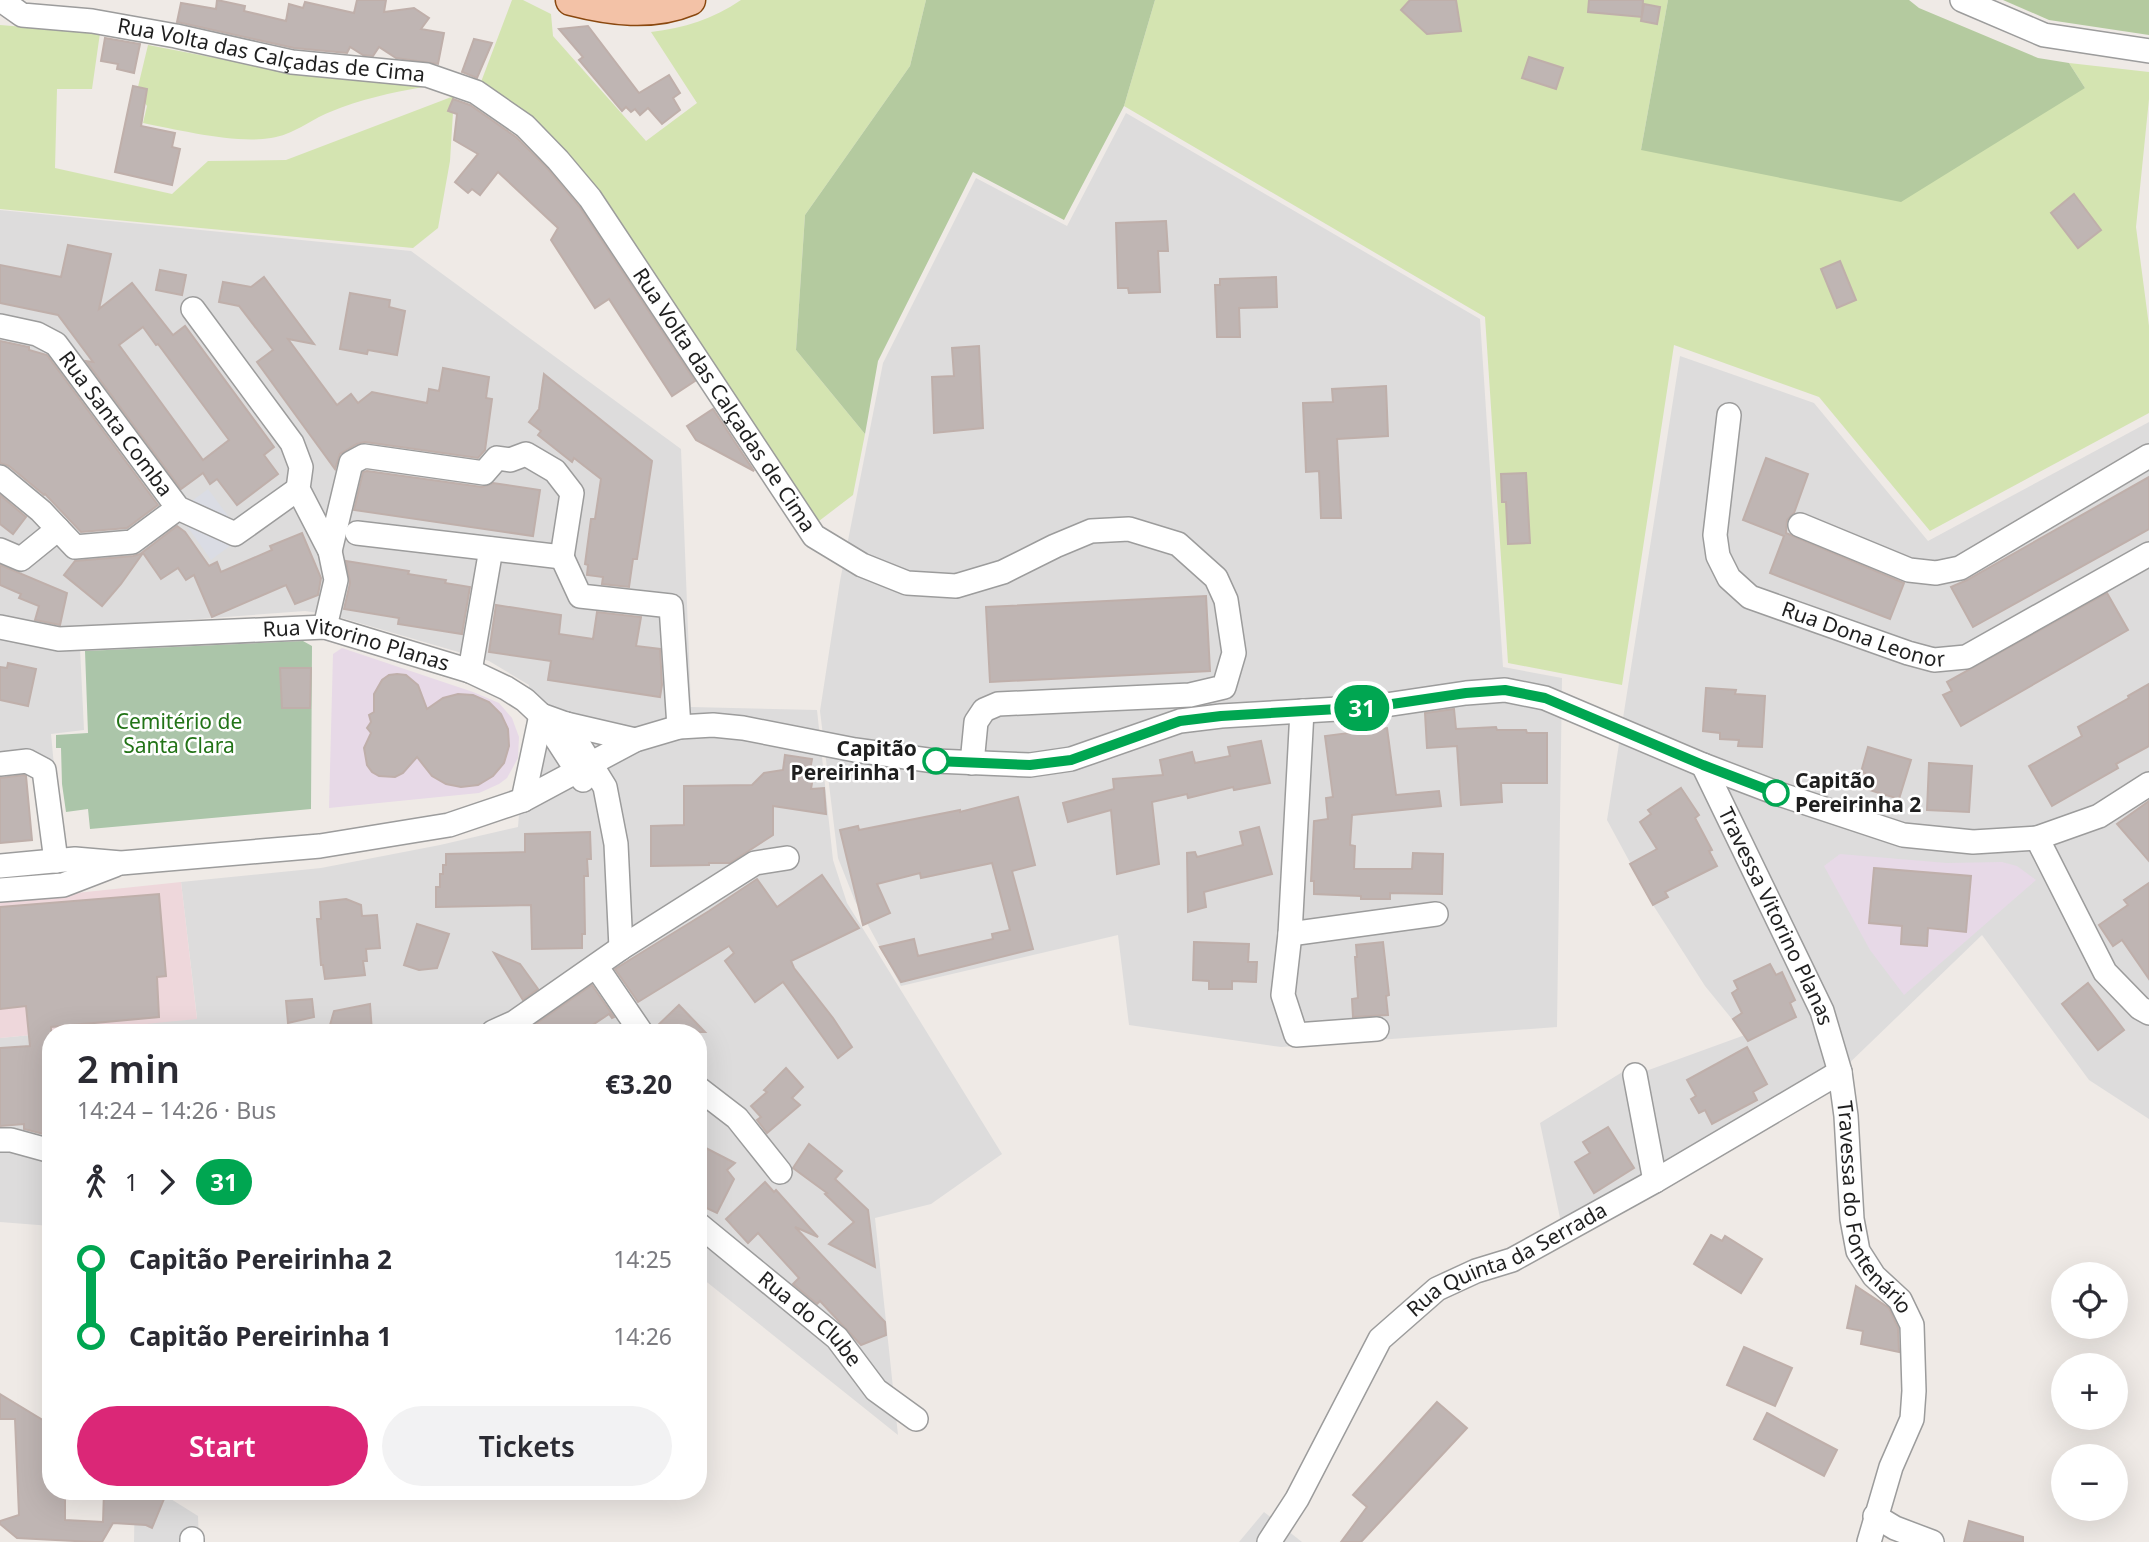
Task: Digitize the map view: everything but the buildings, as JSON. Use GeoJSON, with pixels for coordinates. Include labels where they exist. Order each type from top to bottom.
{"type":"FeatureCollection","features":[{"type":"Feature","properties":{"kind":"main road"},"geometry":{"type":"LineString","coordinates":[[571,0],[606,8],[646,10],[682,4],[690,0]]}},
{"type":"Feature","properties":{"kind":"street","name":"Rua Volta das Calçadas de Cima"},"geometry":{"type":"LineString","coordinates":[[1,0],[22,15],[92,21],[176,36],[292,62],[426,75],[475,92],[525,125],[590,198],[814,536],[862,565],[907,583],[956,586],[1003,572],[1091,531],[1129,529],[1178,544],[1216,578],[1226,600],[1234,653],[1224,687],[1190,695],[998,704],[984,710],[976,722],[972,763]]}},
{"type":"Feature","properties":{"kind":"street"},"geometry":{"type":"LineString","coordinates":[[1962,0],[2044,35],[2149,51]]}},
{"type":"Feature","properties":{"kind":"street"},"geometry":{"type":"LineString","coordinates":[[193,309],[292,443],[301,467],[298,489],[330,551],[336,580],[325,626]]}},
{"type":"Feature","properties":{"kind":"street","name":"Rua Santa Comba"},"geometry":{"type":"LineString","coordinates":[[0,326],[37,334],[56,344],[178,509],[234,534],[298,489]]}},
{"type":"Feature","properties":{"kind":"street","name":"Rua Dona Leonor"},"geometry":{"type":"LineString","coordinates":[[1729,415],[1715,535],[1718,556],[1729,578],[1750,597],[1908,653],[1934,660],[1966,657],[2149,554]]}},
{"type":"Feature","properties":{"kind":"street"},"geometry":{"type":"LineString","coordinates":[[330,551],[351,463],[364,456],[484,473],[496,458],[510,460],[526,454],[555,471],[572,493],[562,557],[580,596],[671,606],[679,727]]}},
{"type":"Feature","properties":{"kind":"street"},"geometry":{"type":"LineString","coordinates":[[1800,525],[1909,570],[1936,573],[1948,571],[1979,558],[2149,456]]}},
{"type":"Feature","properties":{"kind":"street"},"geometry":{"type":"LineString","coordinates":[[0,477],[41,511],[75,547],[132,542],[178,509]]}},
{"type":"Feature","properties":{"kind":"street"},"geometry":{"type":"LineString","coordinates":[[0,550],[21,559],[58,529]]}},
{"type":"Feature","properties":{"kind":"street"},"geometry":{"type":"LineString","coordinates":[[357,533],[562,557]]}},
{"type":"Feature","properties":{"kind":"street"},"geometry":{"type":"LineString","coordinates":[[470,671],[491,549]]}},
{"type":"Feature","properties":{"kind":"street","name":"Rua Vitorino Planas"},"geometry":{"type":"LineString","coordinates":[[0,627],[59,639],[325,626],[470,671],[506,688],[525,700],[541,715],[566,724],[635,740]]}},
{"type":"Feature","properties":{"kind":"street","name":"Rua Vitorino Planas"},"geometry":{"type":"LineString","coordinates":[[121,863],[320,846],[449,825],[523,800],[635,740],[679,727],[713,725],[743,728],[855,750],[935,761],[1030,765],[1071,760],[1180,721],[1372,707],[1505,690],[1545,698],[1703,765],[1779,794],[1903,835],[1973,842],[2037,838],[2099,816],[2149,784]]}},
{"type":"Feature","properties":{"kind":"street"},"geometry":{"type":"LineString","coordinates":[[1302,711],[1290,934],[1283,995],[1296,1035],[1377,1030]]}},
{"type":"Feature","properties":{"kind":"street"},"geometry":{"type":"LineString","coordinates":[[541,715],[584,767]]}},
{"type":"Feature","properties":{"kind":"street"},"geometry":{"type":"LineString","coordinates":[[523,800],[541,715]]}},
{"type":"Feature","properties":{"kind":"street"},"geometry":{"type":"LineString","coordinates":[[566,724],[584,767],[610,816],[616,844],[621,948]]}},
{"type":"Feature","properties":{"kind":"street"},"geometry":{"type":"LineString","coordinates":[[0,764],[27,761],[44,770],[56,862]]}},
{"type":"Feature","properties":{"kind":"street","name":"Travessa Vitorino Planas"},"geometry":{"type":"LineString","coordinates":[[1703,765],[1822,1011],[1840,1072]]}},
{"type":"Feature","properties":{"kind":"street"},"geometry":{"type":"LineString","coordinates":[[2037,838],[2105,972],[2140,1008],[2149,1013]]}},
{"type":"Feature","properties":{"kind":"street"},"geometry":{"type":"LineString","coordinates":[[511,1024],[621,948],[755,863],[787,858]]}},
{"type":"Feature","properties":{"kind":"street"},"geometry":{"type":"LineString","coordinates":[[0,866],[75,859],[121,863]]}},
{"type":"Feature","properties":{"kind":"street"},"geometry":{"type":"LineString","coordinates":[[0,890],[63,886],[121,863]]}},
{"type":"Feature","properties":{"kind":"street"},"geometry":{"type":"LineString","coordinates":[[1290,934],[1436,914]]}},
{"type":"Feature","properties":{"kind":"street"},"geometry":{"type":"LineString","coordinates":[[596,966],[636,1024]]}},
{"type":"Feature","properties":{"kind":"street","name":"Rua Quinta da Serrada"},"geometry":{"type":"LineString","coordinates":[[1269,1542],[1297,1499],[1380,1339],[1437,1289],[1476,1271],[1512,1260],[1655,1181],[1840,1072]]}},
{"type":"Feature","properties":{"kind":"street","name":"Travessa do Fontenário"},"geometry":{"type":"LineString","coordinates":[[1840,1072],[1846,1116],[1852,1219],[1858,1251],[1874,1276],[1900,1300],[1912,1325],[1912,1419],[1891,1468],[1869,1542]]}},
{"type":"Feature","properties":{"kind":"street"},"geometry":{"type":"LineString","coordinates":[[1635,1075],[1655,1181]]}},
{"type":"Feature","properties":{"kind":"street"},"geometry":{"type":"LineString","coordinates":[[707,1095],[737,1118],[780,1172]]}},
{"type":"Feature","properties":{"kind":"street"},"geometry":{"type":"LineString","coordinates":[[0,1140],[11,1140],[42,1149]]}},
{"type":"Feature","properties":{"kind":"street","name":"Rua do Clube"},"geometry":{"type":"LineString","coordinates":[[707,1231],[837,1338],[876,1390],[916,1419]]}},
{"type":"Feature","properties":{"kind":"street"},"geometry":{"type":"LineString","coordinates":[[1875,1516],[1895,1528],[1932,1542]]}},
{"type":"Feature","properties":{"kind":"shaded area"},"geometry":{"type":"Polygon","coordinates":[[[1126,113],[1480,319],[1503,667],[1562,678],[1557,1027],[1281,1047],[1129,1025],[1118,935],[901,986],[855,901],[838,858],[820,711],[840,581],[883,363],[976,178],[1067,226],[1126,113]]]}},
{"type":"Feature","properties":{"kind":"shaded area"},"geometry":{"type":"Polygon","coordinates":[[[0,210],[411,251],[681,449],[691,707],[817,710],[833,860],[847,903],[1002,1154],[931,1204],[875,1218],[898,1435],[707,1282],[707,1024],[137,1024],[197,1018],[181,882],[321,868],[518,827],[529,685],[489,661],[332,615],[305,611],[79,628],[84,730],[51,734],[54,766],[0,771],[0,210]]]}},
{"type":"Feature","properties":{"kind":"shaded area"},"geometry":{"type":"Polygon","coordinates":[[[1680,356],[1814,403],[1928,541],[2149,422],[2149,1119],[2089,1080],[1982,935],[1840,1072],[1563,1232],[1540,1123],[1624,1071],[1635,1075],[1745,1035],[1705,986],[1653,905],[1607,820],[1680,356]]]}},
{"type":"Feature","properties":{"kind":"shaded area"},"geometry":{"type":"Polygon","coordinates":[[[208,489],[243,536],[211,560],[177,512],[208,489]]]}},
{"type":"Feature","properties":{"kind":"shaded area"},"geometry":{"type":"Polygon","coordinates":[[[342,648],[499,703],[512,718],[519,737],[518,758],[507,778],[479,793],[329,808],[333,654],[342,648]]]}},
{"type":"Feature","properties":{"kind":"shaded area"},"geometry":{"type":"Polygon","coordinates":[[[1840,854],[1947,863],[2002,862],[2017,866],[2036,880],[1904,995],[1870,950],[1824,866],[1840,854]]]}},
{"type":"Feature","properties":{"kind":"shaded area"},"geometry":{"type":"Polygon","coordinates":[[[181,882],[197,1019],[145,1024],[42,1024],[42,1034],[0,1038],[0,901],[181,882]]]}},
{"type":"Feature","properties":{"kind":"shaded area"},"geometry":{"type":"Polygon","coordinates":[[[42,1034],[42,1225],[0,1222],[0,1038],[42,1034]]]}},
{"type":"Feature","properties":{"kind":"shaded area"},"geometry":{"type":"Polygon","coordinates":[[[135,1500],[172,1500],[198,1516],[199,1542],[134,1542],[135,1500]]]}},
{"type":"Feature","properties":{"kind":"shaded area"},"geometry":{"type":"Polygon","coordinates":[[[1264,1512],[1302,1542],[1239,1542],[1264,1512]]]}},
{"type":"Feature","properties":{"kind":"green space"},"geometry":{"type":"Polygon","coordinates":[[[512,0],[523,0],[551,14],[553,36],[646,141],[697,103],[651,32],[698,22],[741,0],[926,0],[910,66],[805,215],[796,350],[865,434],[853,495],[819,521],[567,153],[532,117],[481,82],[512,0]]]}},
{"type":"Feature","properties":{"kind":"green space"},"geometry":{"type":"Polygon","coordinates":[[[926,0],[1155,0],[1124,106],[1064,220],[973,172],[878,361],[865,434],[796,350],[805,215],[910,66],[926,0]]]}},
{"type":"Feature","properties":{"kind":"green space"},"geometry":{"type":"Polygon","coordinates":[[[1155,0],[1668,0],[1641,150],[2085,88],[2069,63],[2149,72],[2149,99],[2136,227],[2149,326],[2149,413],[1930,531],[1819,397],[1674,345],[1622,685],[1508,663],[1485,317],[1124,106],[1155,0]]]}},
{"type":"Feature","properties":{"kind":"green space"},"geometry":{"type":"Polygon","coordinates":[[[1668,0],[1909,0],[1919,8],[2038,58],[2069,63],[2085,88],[1901,202],[1641,150],[1668,0]]]}},
{"type":"Feature","properties":{"kind":"green space"},"geometry":{"type":"Polygon","coordinates":[[[2003,0],[2149,0],[2149,35],[2049,20],[2003,0]]]}},
{"type":"Feature","properties":{"kind":"green space"},"geometry":{"type":"Polygon","coordinates":[[[0,25],[100,33],[92,89],[57,89],[55,168],[172,194],[208,161],[286,160],[454,96],[450,161],[438,228],[413,248],[0,209],[0,25]]]}},
{"type":"Feature","properties":{"kind":"green space"},"geometry":{"type":"Polygon","coordinates":[[[148,45],[288,72],[423,84],[423,87],[353,103],[294,131],[271,138],[241,139],[207,135],[143,123],[147,106],[137,91],[148,45]]]}},
{"type":"Feature","properties":{"kind":"green space","name":"Cemitério de Santa Clara"},"geometry":{"type":"Polygon","coordinates":[[[303,641],[312,646],[311,809],[90,829],[88,809],[66,812],[61,748],[56,748],[56,735],[88,733],[85,651],[303,641]]]}},
{"type":"Feature","properties":{"kind":"bus line","name":"31"},"geometry":{"type":"LineString","coordinates":[[936,761],[1030,765],[1071,760],[1180,721],[1372,707],[1505,690],[1545,698],[1776,793]]}},
{"type":"Feature","properties":{"kind":"place","name":"Capitão Pereirinha 1"},"geometry":{"type":"Point","coordinates":[936,761]}},
{"type":"Feature","properties":{"kind":"place","name":"Capitão Pereirinha 2"},"geometry":{"type":"Point","coordinates":[1776,793]}}]}
